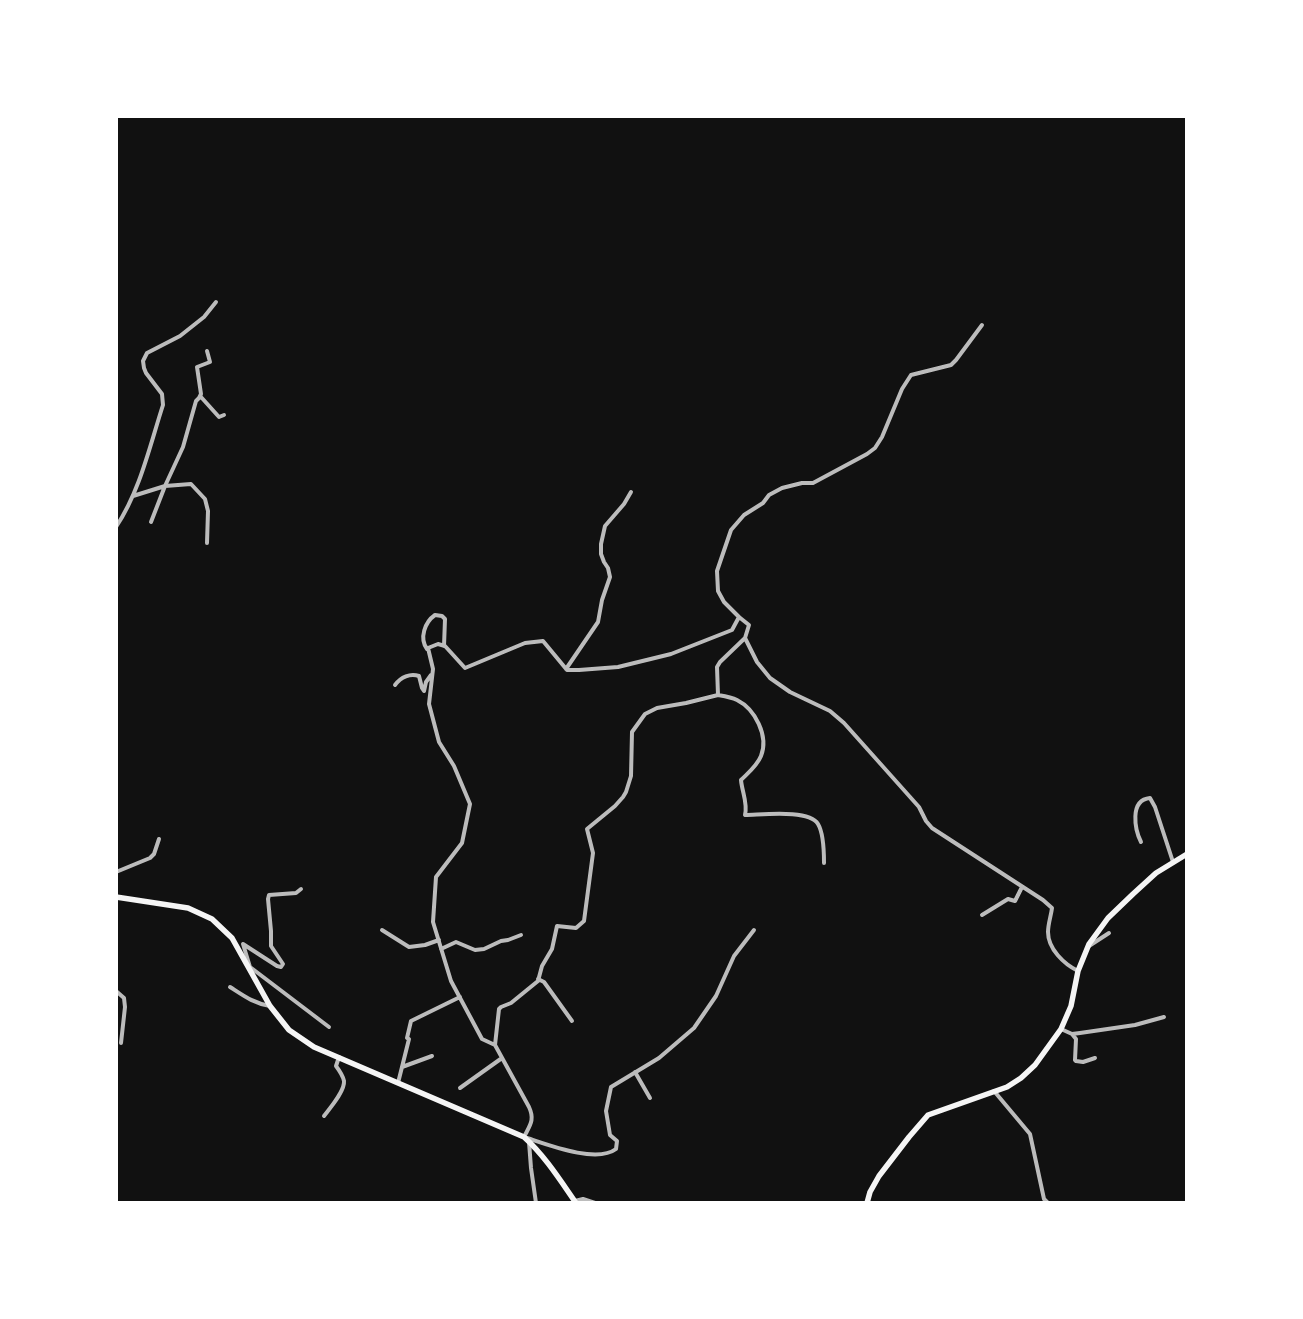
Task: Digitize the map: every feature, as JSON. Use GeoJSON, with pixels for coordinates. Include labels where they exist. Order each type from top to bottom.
{"type":"FeatureCollection","features":[{"type":"Feature","properties":{"kind":"main road"},"geometry":{"type":"LineString","coordinates":[[867,1203],[870,1192],[909,1137],[928,1115],[1007,1087],[1021,1078],[1035,1065],[1061,1029],[1071,1006],[1078,972],[1089,944],[1108,918],[1156,873],[1187,854]]}},
{"type":"Feature","properties":{"kind":"main road"},"geometry":{"type":"LineString","coordinates":[[116,897],[188,908],[212,919],[232,938],[270,1006],[289,1030],[314,1047],[524,1136],[547,1161],[576,1202]]}},
{"type":"Feature","properties":{"kind":"street"},"geometry":{"type":"LineString","coordinates":[[117,525],[132,496],[163,405],[162,394],[146,374],[143,361],[147,353],[180,336],[204,317],[216,302]]}},
{"type":"Feature","properties":{"kind":"street"},"geometry":{"type":"LineString","coordinates":[[718,695],[717,667],[745,638],[749,625],[724,602],[717,586],[717,571],[731,530],[744,515],[763,503],[769,495],[782,488],[802,483],[813,483],[876,448],[902,389],[912,375],[951,364],[982,325]]}},
{"type":"Feature","properties":{"kind":"street"},"geometry":{"type":"LineString","coordinates":[[151,522],[182,447],[196,401],[199,398],[198,367],[210,362],[207,351]]}},
{"type":"Feature","properties":{"kind":"street"},"geometry":{"type":"LineString","coordinates":[[199,398],[204,399],[212,411],[219,417],[224,415]]}},
{"type":"Feature","properties":{"kind":"street"},"geometry":{"type":"LineString","coordinates":[[132,496],[165,486],[191,484],[204,499],[208,511],[207,543]]}},
{"type":"Feature","properties":{"kind":"street"},"geometry":{"type":"LineString","coordinates":[[566,669],[598,622],[602,600],[610,577],[601,554],[605,526],[632,492]]}},
{"type":"Feature","properties":{"kind":"street"},"geometry":{"type":"LineString","coordinates":[[429,652],[422,639],[427,624],[436,615],[442,616],[445,620],[444,646]]}},
{"type":"Feature","properties":{"kind":"street"},"geometry":{"type":"LineString","coordinates":[[495,1045],[482,1039],[460,997],[452,981],[433,922],[436,877],[462,843],[470,804],[454,766],[439,742],[429,704],[433,669],[428,648],[438,644],[444,646],[466,668],[525,643],[543,641],[566,669],[580,670],[618,666],[670,654],[732,630],[740,617]]}},
{"type":"Feature","properties":{"kind":"street"},"geometry":{"type":"LineString","coordinates":[[745,638],[757,662],[770,678],[790,692],[830,711],[844,723],[919,807],[932,828],[1043,900],[1052,908],[1048,930],[1049,939],[1061,959],[1078,972]]}},
{"type":"Feature","properties":{"kind":"street"},"geometry":{"type":"LineString","coordinates":[[395,685],[405,676],[414,674],[419,676],[424,691],[426,682],[432,674]]}},
{"type":"Feature","properties":{"kind":"street"},"geometry":{"type":"LineString","coordinates":[[754,930],[734,956],[716,996],[694,1028],[659,1058],[611,1087],[606,1111],[610,1135],[617,1141],[616,1149],[611,1153],[589,1155],[553,1147],[524,1136],[531,1123],[531,1112],[495,1045],[500,1008],[511,1003],[538,981],[542,966],[552,949],[557,926],[576,928],[584,921],[593,853],[587,829],[615,806],[626,792],[631,776],[631,736],[645,714],[658,708],[718,695],[734,698],[743,703],[752,712],[757,722],[764,746],[756,765],[741,780],[747,810],[745,815],[797,815],[814,820],[819,825],[823,842],[824,863]]}},
{"type":"Feature","properties":{"kind":"street"},"geometry":{"type":"LineString","coordinates":[[1141,842],[1134,817],[1140,802],[1145,798],[1150,798],[1155,807],[1173,862]]}},
{"type":"Feature","properties":{"kind":"street"},"geometry":{"type":"LineString","coordinates":[[116,872],[150,858],[154,854],[159,839]]}},
{"type":"Feature","properties":{"kind":"street"},"geometry":{"type":"LineString","coordinates":[[982,915],[1008,899],[1015,901],[1022,887]]}},
{"type":"Feature","properties":{"kind":"street"},"geometry":{"type":"LineString","coordinates":[[300,889],[296,893],[269,895],[268,899],[271,946],[283,964],[281,967],[243,944],[248,965],[329,1027]]}},
{"type":"Feature","properties":{"kind":"street"},"geometry":{"type":"LineString","coordinates":[[382,930],[408,947],[426,945],[439,940]]}},
{"type":"Feature","properties":{"kind":"street"},"geometry":{"type":"LineString","coordinates":[[1088,947],[1109,933]]}},
{"type":"Feature","properties":{"kind":"street"},"geometry":{"type":"LineString","coordinates":[[442,949],[456,942],[475,950],[484,949],[521,935]]}},
{"type":"Feature","properties":{"kind":"street"},"geometry":{"type":"LineString","coordinates":[[538,979],[544,982],[572,1021]]}},
{"type":"Feature","properties":{"kind":"street"},"geometry":{"type":"LineString","coordinates":[[230,987],[249,1000],[270,1006]]}},
{"type":"Feature","properties":{"kind":"street"},"geometry":{"type":"LineString","coordinates":[[116,991],[124,998],[125,1007],[121,1042]]}},
{"type":"Feature","properties":{"kind":"street"},"geometry":{"type":"LineString","coordinates":[[398,1083],[409,1039],[407,1038],[409,1026],[412,1021],[460,997]]}},
{"type":"Feature","properties":{"kind":"street"},"geometry":{"type":"LineString","coordinates":[[1072,1034],[1135,1025],[1164,1017]]}},
{"type":"Feature","properties":{"kind":"street"},"geometry":{"type":"LineString","coordinates":[[1061,1029],[1072,1034],[1076,1039],[1074,1057],[1076,1061],[1083,1062],[1095,1058]]}},
{"type":"Feature","properties":{"kind":"street"},"geometry":{"type":"LineString","coordinates":[[402,1067],[432,1056]]}},
{"type":"Feature","properties":{"kind":"street"},"geometry":{"type":"LineString","coordinates":[[324,1116],[343,1086],[344,1081],[336,1066],[339,1058]]}},
{"type":"Feature","properties":{"kind":"street"},"geometry":{"type":"LineString","coordinates":[[460,1088],[502,1058]]}},
{"type":"Feature","properties":{"kind":"street"},"geometry":{"type":"LineString","coordinates":[[636,1072],[650,1098]]}},
{"type":"Feature","properties":{"kind":"street"},"geometry":{"type":"LineString","coordinates":[[994,1091],[1030,1134],[1044,1199],[1048,1203]]}},
{"type":"Feature","properties":{"kind":"street"},"geometry":{"type":"LineString","coordinates":[[530,1142],[531,1168],[536,1203]]}},
{"type":"Feature","properties":{"kind":"street"},"geometry":{"type":"LineString","coordinates":[[576,1202],[583,1199],[595,1203]]}}]}
